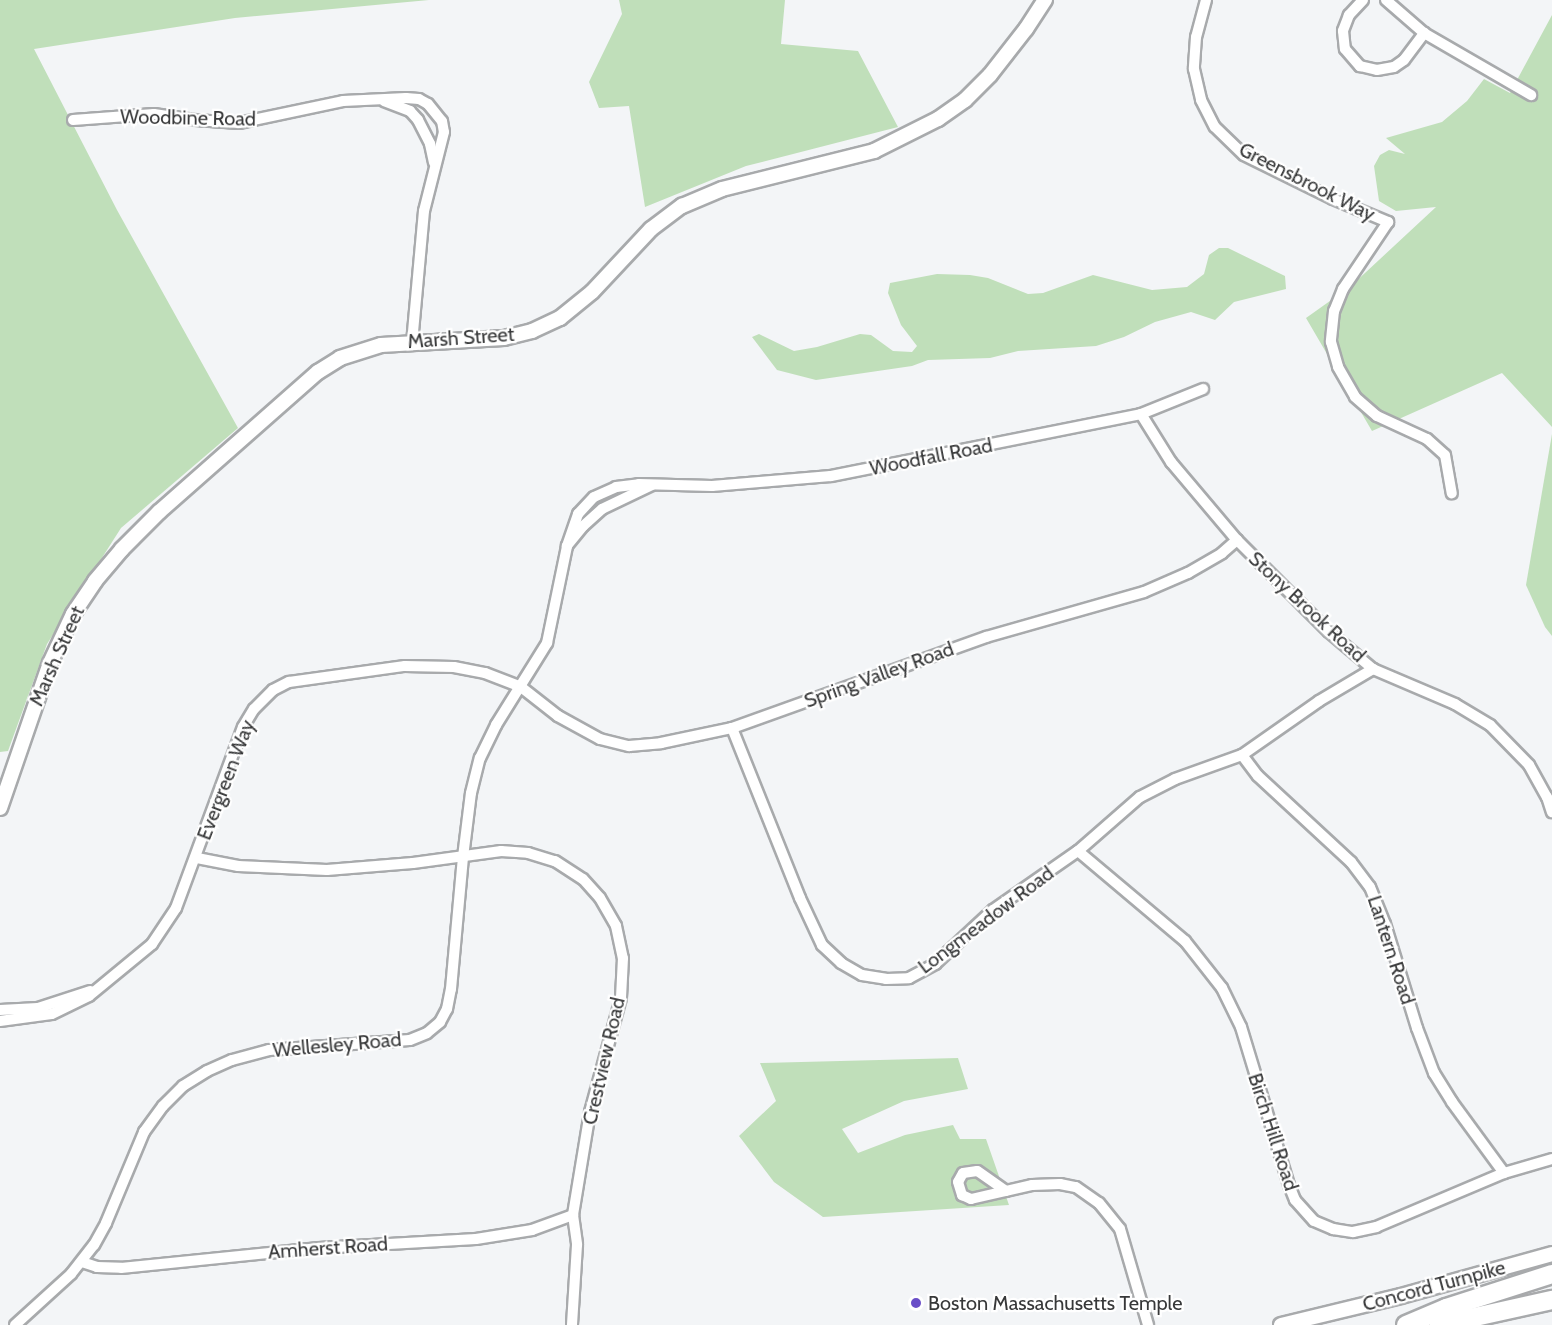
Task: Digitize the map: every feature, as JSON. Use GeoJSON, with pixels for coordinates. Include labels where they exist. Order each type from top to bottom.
{"type":"FeatureCollection","features":[{"type":"Feature","properties":{"kind":"highway"},"geometry":{"type":"LineString","coordinates":[[1406,1325],[1446,1308],[1552,1274]]}},
{"type":"Feature","properties":{"kind":"highway","name":"Concord Turnpike"},"geometry":{"type":"LineString","coordinates":[[1439,1325],[1552,1300]]}},
{"type":"Feature","properties":{"kind":"street","name":"Marsh Street"},"geometry":{"type":"LineString","coordinates":[[0,808],[43,682],[64,631],[83,598],[122,549],[159,512],[318,372],[354,353],[381,345],[504,338],[532,331],[560,318],[581,303],[651,229],[682,206],[729,187],[874,151],[920,130],[965,100],[984,81],[1020,38],[1045,0]]}},
{"type":"Feature","properties":{"kind":"street"},"geometry":{"type":"LineString","coordinates":[[1363,0],[1349,15],[1343,32],[1348,54],[1360,66],[1377,70],[1394,67],[1404,60],[1424,33]]}},
{"type":"Feature","properties":{"kind":"street"},"geometry":{"type":"LineString","coordinates":[[1386,0],[1424,33],[1531,95]]}},
{"type":"Feature","properties":{"kind":"street","name":"Greensbrook Way"},"geometry":{"type":"LineString","coordinates":[[1204,2],[1196,37],[1194,69],[1204,107],[1220,132],[1234,147],[1256,161],[1333,199],[1388,222],[1343,289],[1334,311],[1331,342],[1338,367],[1355,397],[1377,416],[1427,439],[1445,456],[1452,493]]}},
{"type":"Feature","properties":{"kind":"street","name":"Woodbine Road"},"geometry":{"type":"LineString","coordinates":[[372,99],[410,111],[425,131],[434,166]]}},
{"type":"Feature","properties":{"kind":"street","name":"Woodbine Road"},"geometry":{"type":"LineString","coordinates":[[73,120],[154,114],[239,123],[275,117],[316,105],[372,99],[419,99],[436,112],[444,132],[424,211],[412,342]]}},
{"type":"Feature","properties":{"kind":"street","name":"Woodfall Road"},"geometry":{"type":"LineString","coordinates":[[521,687],[542,655],[550,635],[567,546],[575,519],[594,497],[623,486],[712,486],[831,476],[1141,414],[1203,389]]}},
{"type":"Feature","properties":{"kind":"street","name":"Stony Brook Road"},"geometry":{"type":"LineString","coordinates":[[1141,414],[1171,462],[1237,540],[1329,632],[1373,669],[1455,704],[1490,725],[1529,765],[1547,797],[1552,812]]}},
{"type":"Feature","properties":{"kind":"street","name":"Spring Valley Road"},"geometry":{"type":"LineString","coordinates":[[521,687],[558,716],[589,734],[612,743],[646,746],[732,728],[986,637],[1144,592],[1188,573],[1222,553],[1237,540]]}},
{"type":"Feature","properties":{"kind":"street","name":"Evergreen Way"},"geometry":{"type":"LineString","coordinates":[[0,1021],[52,1014],[99,989],[152,944],[176,908],[243,727],[273,690],[289,682],[405,666],[454,667],[485,673],[521,687]]}},
{"type":"Feature","properties":{"kind":"street","name":"Longmeadow Road"},"geometry":{"type":"LineString","coordinates":[[732,728],[800,898],[822,945],[840,963],[862,975],[885,979],[909,978],[935,964],[993,910],[1078,851],[1140,797],[1175,779],[1242,754],[1319,701],[1373,669]]}},
{"type":"Feature","properties":{"kind":"street","name":"Wellesley Road"},"geometry":{"type":"LineString","coordinates":[[15,1325],[47,1298],[82,1262],[106,1223],[144,1132],[163,1106],[183,1086],[231,1060],[269,1050],[410,1040],[427,1034],[440,1022],[447,1009],[451,989],[462,857],[471,793],[480,758],[496,724],[521,687]]}},
{"type":"Feature","properties":{"kind":"street","name":"Lantern Road"},"geometry":{"type":"LineString","coordinates":[[1242,754],[1258,776],[1351,862],[1370,887],[1385,924],[1417,1028],[1434,1073],[1452,1102],[1504,1173]]}},
{"type":"Feature","properties":{"kind":"street","name":"Crestview Road"},"geometry":{"type":"LineString","coordinates":[[196,858],[238,866],[327,870],[501,851],[528,853],[555,861],[583,879],[600,898],[616,926],[623,958],[621,998],[591,1112],[573,1215],[577,1245],[572,1325]]}},
{"type":"Feature","properties":{"kind":"street","name":"Birch Hill Road"},"geometry":{"type":"LineString","coordinates":[[1078,851],[1185,941],[1222,988],[1241,1027],[1289,1185],[1295,1200],[1314,1221],[1333,1229],[1353,1232],[1376,1227],[1504,1173],[1552,1159]]}},
{"type":"Feature","properties":{"kind":"street","name":"Evergreen Way"},"geometry":{"type":"LineString","coordinates":[[0,1010],[38,1008],[99,989]]}},
{"type":"Feature","properties":{"kind":"street"},"geometry":{"type":"LineString","coordinates":[[1006,1191],[1032,1185],[1060,1184],[1076,1187],[1099,1203],[1111,1215],[1123,1237],[1148,1325]]}},
{"type":"Feature","properties":{"kind":"street","name":"Amherst Road"},"geometry":{"type":"LineString","coordinates":[[82,1262],[97,1267],[120,1268],[319,1248],[476,1239],[532,1230],[573,1215]]}},
{"type":"Feature","properties":{"kind":"street","name":"Concord Turnpike"},"geometry":{"type":"LineString","coordinates":[[1281,1325],[1401,1296],[1552,1254]]}},
{"type":"Feature","properties":{"kind":"green space"},"geometry":{"type":"Polygon","coordinates":[[[0,0],[429,0],[235,18],[34,49],[117,210],[238,428],[121,528],[47,644],[8,751],[0,752],[0,0]]]}},
{"type":"Feature","properties":{"kind":"green space"},"geometry":{"type":"Polygon","coordinates":[[[619,0],[785,0],[781,44],[858,51],[898,127],[746,166],[645,207],[629,106],[599,108],[589,82],[622,14],[619,0]]]}},
{"type":"Feature","properties":{"kind":"green space"},"geometry":{"type":"Polygon","coordinates":[[[1552,15],[1552,427],[1502,373],[1372,431],[1306,318],[1351,286],[1436,207],[1396,211],[1379,201],[1374,166],[1380,155],[1389,150],[1405,154],[1386,138],[1442,122],[1467,101],[1484,79],[1510,93],[1552,15]]]}},
{"type":"Feature","properties":{"kind":"green space"},"geometry":{"type":"Polygon","coordinates":[[[1219,248],[1228,248],[1285,276],[1286,289],[1234,302],[1215,320],[1191,312],[1155,322],[1124,337],[1096,346],[1018,351],[990,358],[928,360],[912,366],[816,380],[777,370],[752,337],[759,334],[794,351],[817,347],[860,334],[871,335],[893,351],[912,352],[917,346],[901,325],[888,293],[890,283],[937,274],[970,275],[988,278],[1028,294],[1043,293],[1093,275],[1152,290],[1187,287],[1204,274],[1209,255],[1219,248]]]}},
{"type":"Feature","properties":{"kind":"green space"},"geometry":{"type":"Polygon","coordinates":[[[1552,434],[1552,636],[1545,627],[1526,585],[1552,434]]]}},
{"type":"Feature","properties":{"kind":"green space"},"geometry":{"type":"Polygon","coordinates":[[[958,1058],[968,1089],[904,1101],[842,1129],[858,1153],[905,1135],[953,1125],[960,1139],[986,1139],[1009,1205],[823,1217],[774,1182],[739,1136],[776,1101],[760,1063],[958,1058]]]}},
{"type":"Feature","properties":{"kind":"place","name":"Boston Massachusetts Temple"},"geometry":{"type":"Point","coordinates":[916,1303]}}]}
